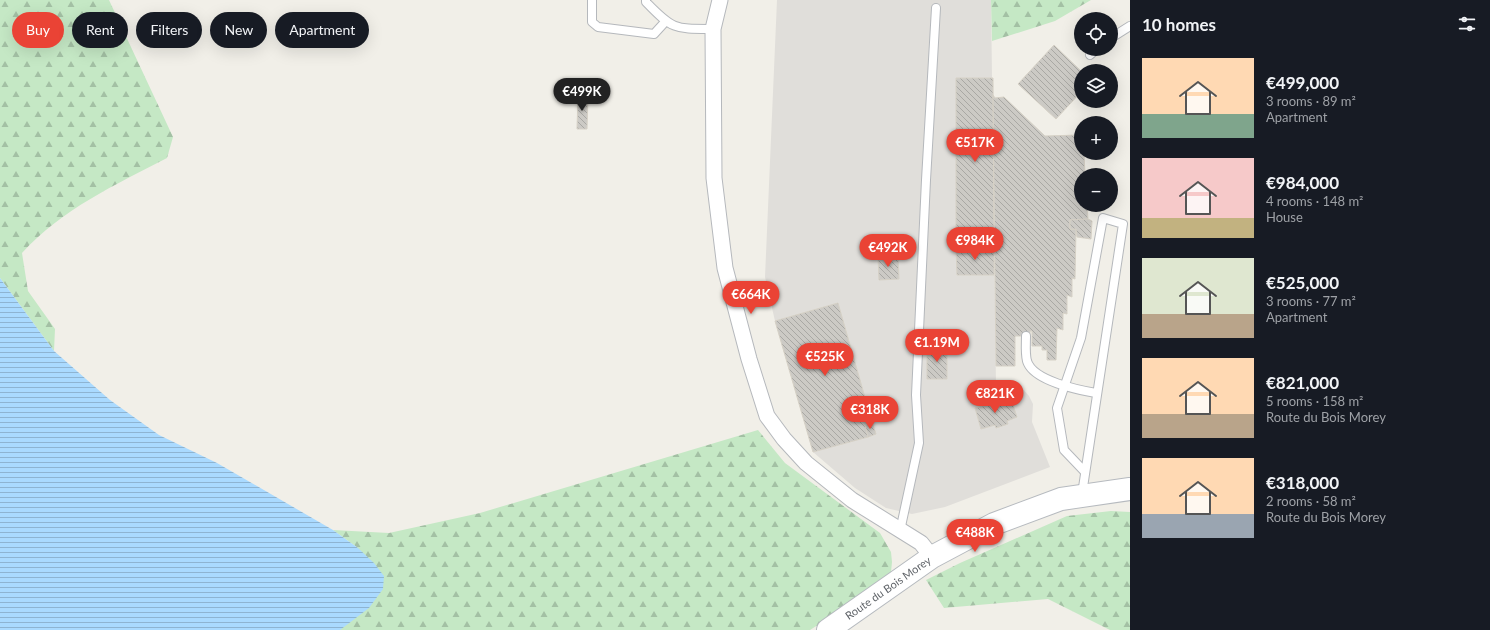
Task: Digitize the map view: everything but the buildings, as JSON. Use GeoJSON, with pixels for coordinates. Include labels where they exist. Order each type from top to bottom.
{"type":"FeatureCollection","features":[{"type":"Feature","properties":{"kind":"street"},"geometry":{"type":"LineString","coordinates":[[720,0],[712,29],[714,178],[725,268],[749,359],[767,416],[784,439],[806,463],[852,500],[900,532],[921,543],[932,557]]}},
{"type":"Feature","properties":{"kind":"street","name":"Route du Bois Morey"},"geometry":{"type":"LineString","coordinates":[[828,630],[932,557],[994,524],[1061,499],[1082,495],[1103,482],[1126,488]]}},
{"type":"Feature","properties":{"kind":"lane"},"geometry":{"type":"LineString","coordinates":[[592,0],[592,22],[598,26],[654,34],[665,22]]}},
{"type":"Feature","properties":{"kind":"lane"},"geometry":{"type":"LineString","coordinates":[[646,0],[646,2],[665,22],[681,29],[712,29]]}},
{"type":"Feature","properties":{"kind":"lane"},"geometry":{"type":"LineString","coordinates":[[900,532],[919,443],[916,395],[936,8]]}},
{"type":"Feature","properties":{"kind":"lane"},"geometry":{"type":"LineString","coordinates":[[1118,34],[1130,26]]}},
{"type":"Feature","properties":{"kind":"lane"},"geometry":{"type":"LineString","coordinates":[[1082,495],[1096,393],[1123,224],[1103,218],[1081,338],[1057,408],[1064,450],[1085,472]]}},
{"type":"Feature","properties":{"kind":"lane"},"geometry":{"type":"LineString","coordinates":[[1026,336],[1027,362],[1039,374],[1064,386],[1096,393]]}},
{"type":"Feature","properties":{"kind":"shaded area"},"geometry":{"type":"Polygon","coordinates":[[[777,0],[991,0],[996,386],[1022,388],[1029,396],[1033,404],[1032,422],[1050,467],[945,507],[912,514],[886,508],[855,488],[813,452],[775,321],[765,277],[777,0]]]}},
{"type":"Feature","properties":{"kind":"green space"},"geometry":{"type":"Polygon","coordinates":[[[0,0],[109,0],[115,12],[72,12],[72,48],[128,48],[128,41],[173,137],[167,158],[90,199],[54,223],[22,253],[28,291],[55,329],[54,351],[0,278],[0,0]]]}},
{"type":"Feature","properties":{"kind":"green space"},"geometry":{"type":"Polygon","coordinates":[[[991,0],[1091,0],[1055,21],[992,41],[991,0]]]}},
{"type":"Feature","properties":{"kind":"green space"},"geometry":{"type":"Polygon","coordinates":[[[758,430],[785,463],[880,533],[891,552],[891,572],[882,583],[810,630],[340,630],[358,548],[333,530],[389,533],[480,513],[758,430]]]}},
{"type":"Feature","properties":{"kind":"green space"},"geometry":{"type":"Polygon","coordinates":[[[1111,511],[1130,512],[1130,630],[1110,630],[1048,599],[944,608],[926,580],[960,563],[1067,516],[1111,511]]]}},
{"type":"Feature","properties":{"kind":"water"},"geometry":{"type":"Polygon","coordinates":[[[0,278],[54,351],[110,400],[159,435],[217,463],[333,530],[358,548],[374,563],[384,576],[383,589],[369,608],[340,630],[0,630],[0,278]]]}}]}
